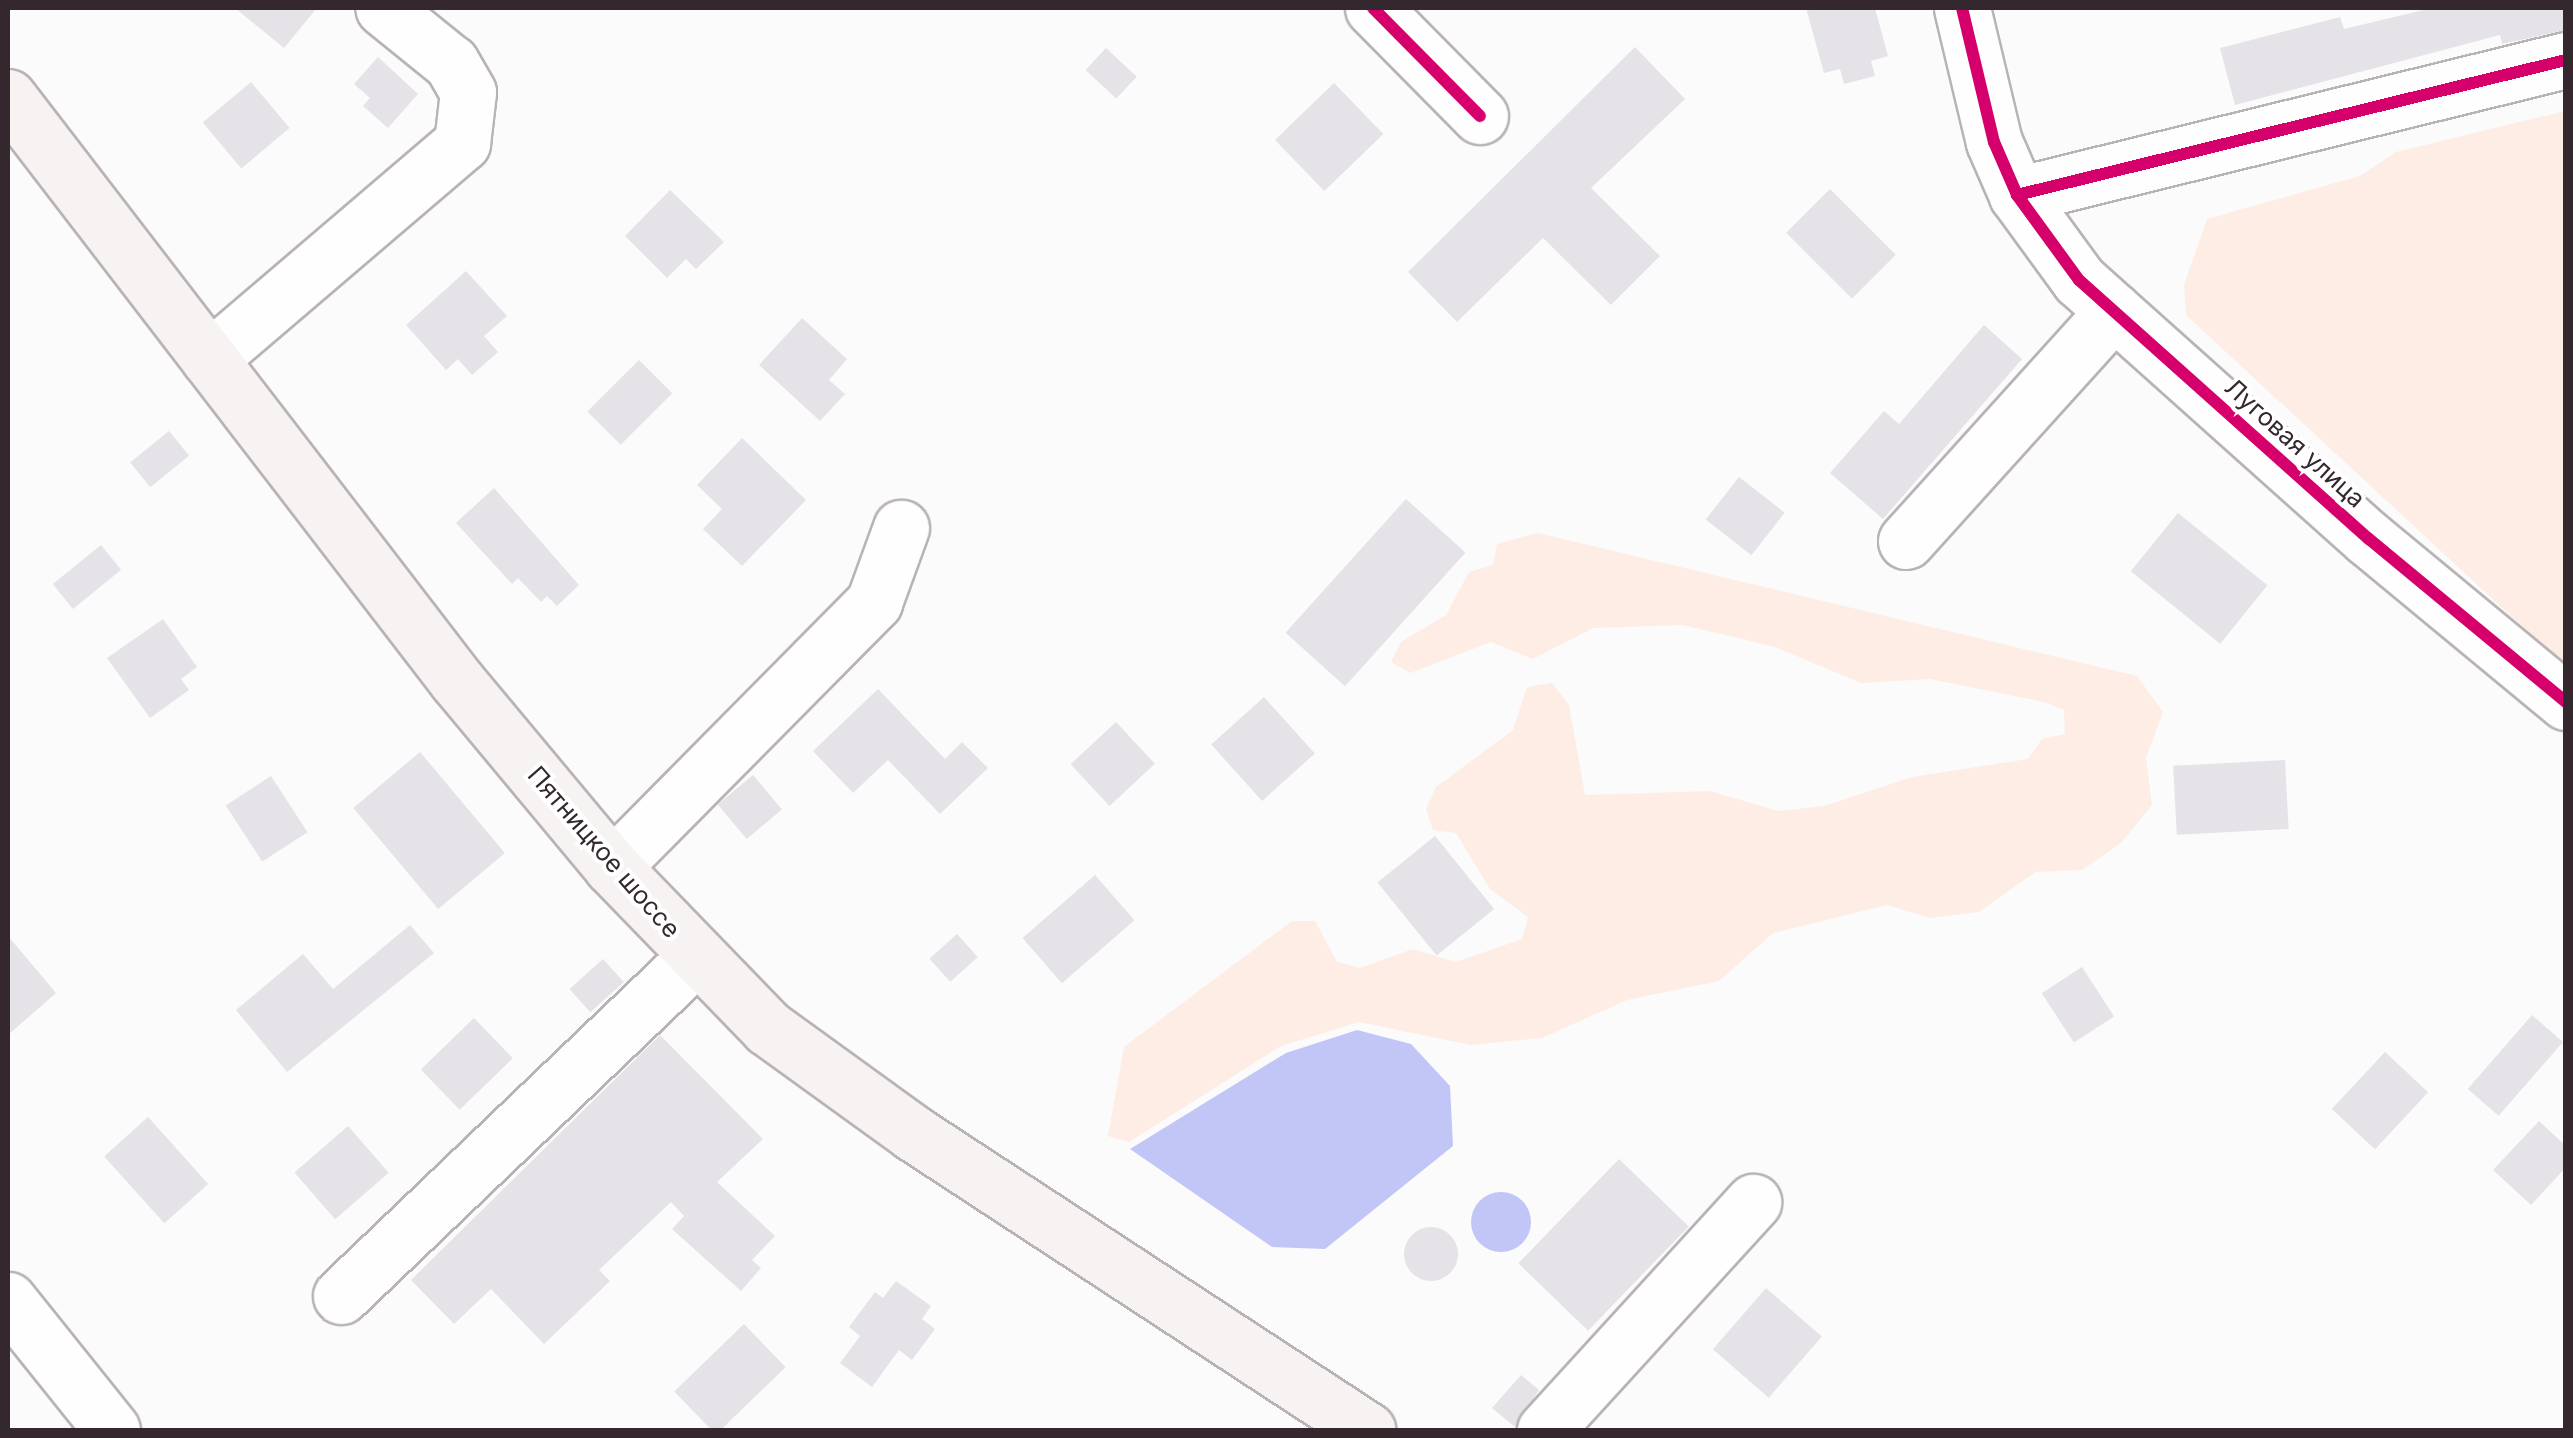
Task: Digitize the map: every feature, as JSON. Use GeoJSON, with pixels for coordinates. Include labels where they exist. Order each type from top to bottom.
{"type":"FeatureCollection","features":[{"type":"Feature","properties":{"kind":"main road","name":"Пятницкое шоссе"},"geometry":{"type":"LineString","coordinates":[[8,97],[209,359],[612,868],[768,1028],[913,1133],[1342,1424]]}},
{"type":"Feature","properties":{"kind":"street"},"geometry":{"type":"LineString","coordinates":[[209,359],[462,143],[468,92],[452,63],[384,8]]}},
{"type":"Feature","properties":{"kind":"street"},"geometry":{"type":"LineString","coordinates":[[1372,8],[1480,116]]}},
{"type":"Feature","properties":{"kind":"street","name":"Луговая улица"},"geometry":{"type":"LineString","coordinates":[[1962,8],[1994,142],[2018,195],[2079,280],[2368,539],[2566,702]]}},
{"type":"Feature","properties":{"kind":"street"},"geometry":{"type":"LineString","coordinates":[[2018,195],[2566,60]]}},
{"type":"Feature","properties":{"kind":"street"},"geometry":{"type":"LineString","coordinates":[[1906,541],[2114,311]]}},
{"type":"Feature","properties":{"kind":"street"},"geometry":{"type":"LineString","coordinates":[[612,868],[874,602],[901,528]]}},
{"type":"Feature","properties":{"kind":"street"},"geometry":{"type":"LineString","coordinates":[[341,1296],[696,956]]}},
{"type":"Feature","properties":{"kind":"street"},"geometry":{"type":"LineString","coordinates":[[1545,1430],[1752,1202]]}},
{"type":"Feature","properties":{"kind":"street"},"geometry":{"type":"LineString","coordinates":[[8,1300],[112,1430]]}},
{"type":"Feature","properties":{"kind":"shaded area"},"geometry":{"type":"Polygon","coordinates":[[[2566,111],[2565,666],[2186,315],[2184,285],[2207,219],[2360,176],[2396,152],[2566,111]]]}},
{"type":"Feature","properties":{"kind":"shaded area"},"geometry":{"type":"Polygon","coordinates":[[[1538,533],[2137,676],[2163,712],[2146,758],[2152,805],[2121,843],[2082,870],[2035,872],[1979,912],[1930,918],[1887,905],[1773,933],[1719,981],[1627,1000],[1542,1038],[1471,1045],[1359,1022],[1281,1046],[1129,1142],[1108,1136],[1124,1047],[1292,921],[1315,921],[1337,962],[1360,968],[1413,949],[1456,962],[1522,939],[1528,917],[1490,889],[1456,833],[1433,830],[1426,809],[1436,787],[1513,730],[1527,687],[1552,683],[1569,705],[1585,795],[1710,791],[1778,811],[1824,806],[1912,777],[2028,759],[2042,739],[2065,734],[2064,710],[2044,702],[1930,679],[1861,683],[1775,647],[1683,625],[1593,628],[1533,659],[1491,642],[1410,673],[1391,662],[1401,642],[1446,615],[1469,572],[1493,565],[1497,544],[1538,533]]]}},
{"type":"Feature","properties":{"kind":"water"},"geometry":{"type":"Polygon","coordinates":[[[1357,1030],[1411,1044],[1450,1086],[1453,1146],[1325,1249],[1272,1247],[1130,1149],[1286,1053],[1357,1030]]]}},
{"type":"Feature","properties":{"kind":"water"},"geometry":{"type":"Polygon","coordinates":[[[1501,1192],[1522,1201],[1531,1222],[1522,1243],[1501,1252],[1480,1243],[1471,1222],[1480,1201],[1501,1192]]]}},
{"type":"Feature","properties":{"kind":"building"},"geometry":{"type":"Polygon","coordinates":[[[235,8],[317,8],[284,48],[235,8]]]}},
{"type":"Feature","properties":{"kind":"building"},"geometry":{"type":"Polygon","coordinates":[[[1806,8],[1875,8],[1888,56],[1871,61],[1875,76],[1844,84],[1840,69],[1824,73],[1806,8]]]}},
{"type":"Feature","properties":{"kind":"building"},"geometry":{"type":"Polygon","coordinates":[[[2432,8],[2566,8],[2566,30],[2502,44],[2500,35],[2235,105],[2220,48],[2340,17],[2344,29],[2432,8]]]}},
{"type":"Feature","properties":{"kind":"building"},"geometry":{"type":"Polygon","coordinates":[[[1635,47],[1685,99],[1591,188],[1660,256],[1611,305],[1543,238],[1457,322],[1408,272],[1635,47]]]}},
{"type":"Feature","properties":{"kind":"building"},"geometry":{"type":"Polygon","coordinates":[[[1106,48],[1137,77],[1116,99],[1086,70],[1106,48]]]}},
{"type":"Feature","properties":{"kind":"building"},"geometry":{"type":"Polygon","coordinates":[[[378,57],[418,94],[388,128],[363,106],[370,98],[354,84],[378,57]]]}},
{"type":"Feature","properties":{"kind":"building"},"geometry":{"type":"Polygon","coordinates":[[[251,82],[290,128],[241,168],[203,122],[251,82]]]}},
{"type":"Feature","properties":{"kind":"building"},"geometry":{"type":"Polygon","coordinates":[[[1334,83],[1383,134],[1324,191],[1275,140],[1334,83]]]}},
{"type":"Feature","properties":{"kind":"building"},"geometry":{"type":"Polygon","coordinates":[[[1830,189],[1896,255],[1852,299],[1786,233],[1830,189]]]}},
{"type":"Feature","properties":{"kind":"building"},"geometry":{"type":"Polygon","coordinates":[[[670,190],[724,242],[696,269],[686,259],[667,278],[625,236],[670,190]]]}},
{"type":"Feature","properties":{"kind":"building"},"geometry":{"type":"Polygon","coordinates":[[[466,271],[507,316],[484,336],[498,352],[472,375],[458,359],[446,370],[406,325],[466,271]]]}},
{"type":"Feature","properties":{"kind":"building"},"geometry":{"type":"Polygon","coordinates":[[[802,318],[847,359],[829,380],[845,394],[820,421],[759,365],[802,318]]]}},
{"type":"Feature","properties":{"kind":"building"},"geometry":{"type":"Polygon","coordinates":[[[1984,325],[2022,359],[1883,519],[1830,473],[1884,411],[1899,424],[1984,325]]]}},
{"type":"Feature","properties":{"kind":"building"},"geometry":{"type":"Polygon","coordinates":[[[639,360],[672,393],[621,445],[587,412],[639,360]]]}},
{"type":"Feature","properties":{"kind":"building"},"geometry":{"type":"Polygon","coordinates":[[[169,431],[189,456],[150,487],[130,462],[169,431]]]}},
{"type":"Feature","properties":{"kind":"building"},"geometry":{"type":"Polygon","coordinates":[[[742,438],[806,500],[742,566],[703,529],[722,509],[697,485],[742,438]]]}},
{"type":"Feature","properties":{"kind":"building"},"geometry":{"type":"Polygon","coordinates":[[[1739,477],[1785,513],[1751,555],[1706,520],[1739,477]]]}},
{"type":"Feature","properties":{"kind":"building"},"geometry":{"type":"Polygon","coordinates":[[[494,488],[579,585],[557,606],[547,596],[541,602],[518,578],[512,584],[456,523],[494,488]]]}},
{"type":"Feature","properties":{"kind":"building"},"geometry":{"type":"Polygon","coordinates":[[[1406,499],[1465,553],[1345,686],[1286,633],[1406,499]]]}},
{"type":"Feature","properties":{"kind":"building"},"geometry":{"type":"Polygon","coordinates":[[[2178,513],[2267,585],[2220,644],[2131,571],[2178,513]]]}},
{"type":"Feature","properties":{"kind":"building"},"geometry":{"type":"Polygon","coordinates":[[[101,545],[121,570],[73,609],[53,584],[101,545]]]}},
{"type":"Feature","properties":{"kind":"building"},"geometry":{"type":"Polygon","coordinates":[[[163,619],[197,667],[181,679],[189,690],[150,718],[107,658],[163,619]]]}},
{"type":"Feature","properties":{"kind":"building"},"geometry":{"type":"Polygon","coordinates":[[[878,689],[945,759],[962,742],[988,768],[940,814],[888,760],[853,793],[813,751],[878,689]]]}},
{"type":"Feature","properties":{"kind":"building"},"geometry":{"type":"Polygon","coordinates":[[[1264,697],[1315,753],[1262,801],[1211,745],[1264,697]]]}},
{"type":"Feature","properties":{"kind":"building"},"geometry":{"type":"Polygon","coordinates":[[[1116,722],[1155,764],[1110,806],[1071,764],[1116,722]]]}},
{"type":"Feature","properties":{"kind":"building"},"geometry":{"type":"Polygon","coordinates":[[[420,752],[505,853],[438,909],[353,808],[420,752]]]}},
{"type":"Feature","properties":{"kind":"building"},"geometry":{"type":"Polygon","coordinates":[[[2285,760],[2289,829],[2177,835],[2173,766],[2285,760]]]}},
{"type":"Feature","properties":{"kind":"building"},"geometry":{"type":"Polygon","coordinates":[[[753,775],[782,809],[747,839],[718,805],[753,775]]]}},
{"type":"Feature","properties":{"kind":"building"},"geometry":{"type":"Polygon","coordinates":[[[271,776],[307,832],[262,862],[226,805],[271,776]]]}},
{"type":"Feature","properties":{"kind":"building"},"geometry":{"type":"Polygon","coordinates":[[[1435,836],[1494,909],[1437,956],[1377,883],[1435,836]]]}},
{"type":"Feature","properties":{"kind":"building"},"geometry":{"type":"Polygon","coordinates":[[[1095,875],[1134,920],[1062,983],[1023,938],[1095,875]]]}},
{"type":"Feature","properties":{"kind":"building"},"geometry":{"type":"Polygon","coordinates":[[[410,925],[434,953],[287,1072],[236,1010],[303,954],[333,989],[410,925]]]}},
{"type":"Feature","properties":{"kind":"building"},"geometry":{"type":"Polygon","coordinates":[[[957,934],[978,957],[950,982],[930,959],[957,934]]]}},
{"type":"Feature","properties":{"kind":"building"},"geometry":{"type":"Polygon","coordinates":[[[8,936],[56,993],[8,1035],[8,936]]]}},
{"type":"Feature","properties":{"kind":"building"},"geometry":{"type":"Polygon","coordinates":[[[603,959],[624,982],[590,1012],[570,989],[603,959]]]}},
{"type":"Feature","properties":{"kind":"building"},"geometry":{"type":"Polygon","coordinates":[[[2082,967],[2114,1016],[2074,1043],[2042,993],[2082,967]]]}},
{"type":"Feature","properties":{"kind":"building"},"geometry":{"type":"Polygon","coordinates":[[[2532,1015],[2563,1042],[2499,1116],[2468,1089],[2532,1015]]]}},
{"type":"Feature","properties":{"kind":"building"},"geometry":{"type":"Polygon","coordinates":[[[474,1018],[513,1058],[460,1110],[421,1069],[474,1018]]]}},
{"type":"Feature","properties":{"kind":"building"},"geometry":{"type":"Polygon","coordinates":[[[660,1035],[763,1139],[717,1182],[775,1236],[752,1260],[761,1268],[741,1291],[672,1229],[684,1216],[671,1202],[599,1270],[610,1281],[544,1344],[491,1289],[454,1324],[411,1280],[660,1035]]]}},
{"type":"Feature","properties":{"kind":"building"},"geometry":{"type":"Polygon","coordinates":[[[2385,1052],[2428,1092],[2375,1149],[2332,1109],[2385,1052]]]}},
{"type":"Feature","properties":{"kind":"building"},"geometry":{"type":"Polygon","coordinates":[[[148,1117],[208,1184],[164,1223],[104,1156],[148,1117]]]}},
{"type":"Feature","properties":{"kind":"building"},"geometry":{"type":"Polygon","coordinates":[[[2539,1121],[2566,1146],[2566,1167],[2531,1205],[2493,1170],[2539,1121]]]}},
{"type":"Feature","properties":{"kind":"building"},"geometry":{"type":"Polygon","coordinates":[[[348,1126],[389,1173],[335,1219],[294,1173],[348,1126]]]}},
{"type":"Feature","properties":{"kind":"building"},"geometry":{"type":"Polygon","coordinates":[[[1619,1159],[1689,1226],[1588,1331],[1518,1263],[1619,1159]]]}},
{"type":"Feature","properties":{"kind":"building"},"geometry":{"type":"Polygon","coordinates":[[[1431,1227],[1450,1235],[1458,1254],[1450,1273],[1431,1281],[1412,1273],[1404,1254],[1412,1235],[1431,1227]]]}},
{"type":"Feature","properties":{"kind":"building"},"geometry":{"type":"Polygon","coordinates":[[[896,1281],[931,1306],[922,1319],[935,1329],[912,1360],[899,1350],[872,1387],[840,1363],[860,1336],[849,1327],[875,1292],[883,1298],[896,1281]]]}},
{"type":"Feature","properties":{"kind":"building"},"geometry":{"type":"Polygon","coordinates":[[[1766,1288],[1822,1337],[1769,1398],[1713,1349],[1766,1288]]]}},
{"type":"Feature","properties":{"kind":"building"},"geometry":{"type":"Polygon","coordinates":[[[744,1324],[786,1367],[721,1430],[712,1430],[674,1391],[744,1324]]]}},
{"type":"Feature","properties":{"kind":"building"},"geometry":{"type":"Polygon","coordinates":[[[1521,1375],[1539,1390],[1515,1427],[1492,1408],[1521,1375]]]}},
{"type":"Feature","properties":{"kind":"cycle path"},"geometry":{"type":"LineString","coordinates":[[1373,8],[1480,116]]}},
{"type":"Feature","properties":{"kind":"cycle path"},"geometry":{"type":"LineString","coordinates":[[1962,8],[1994,142],[2017,195],[2079,280],[2369,539],[2566,702]]}},
{"type":"Feature","properties":{"kind":"cycle path"},"geometry":{"type":"LineString","coordinates":[[2017,195],[2566,60]]}}]}
